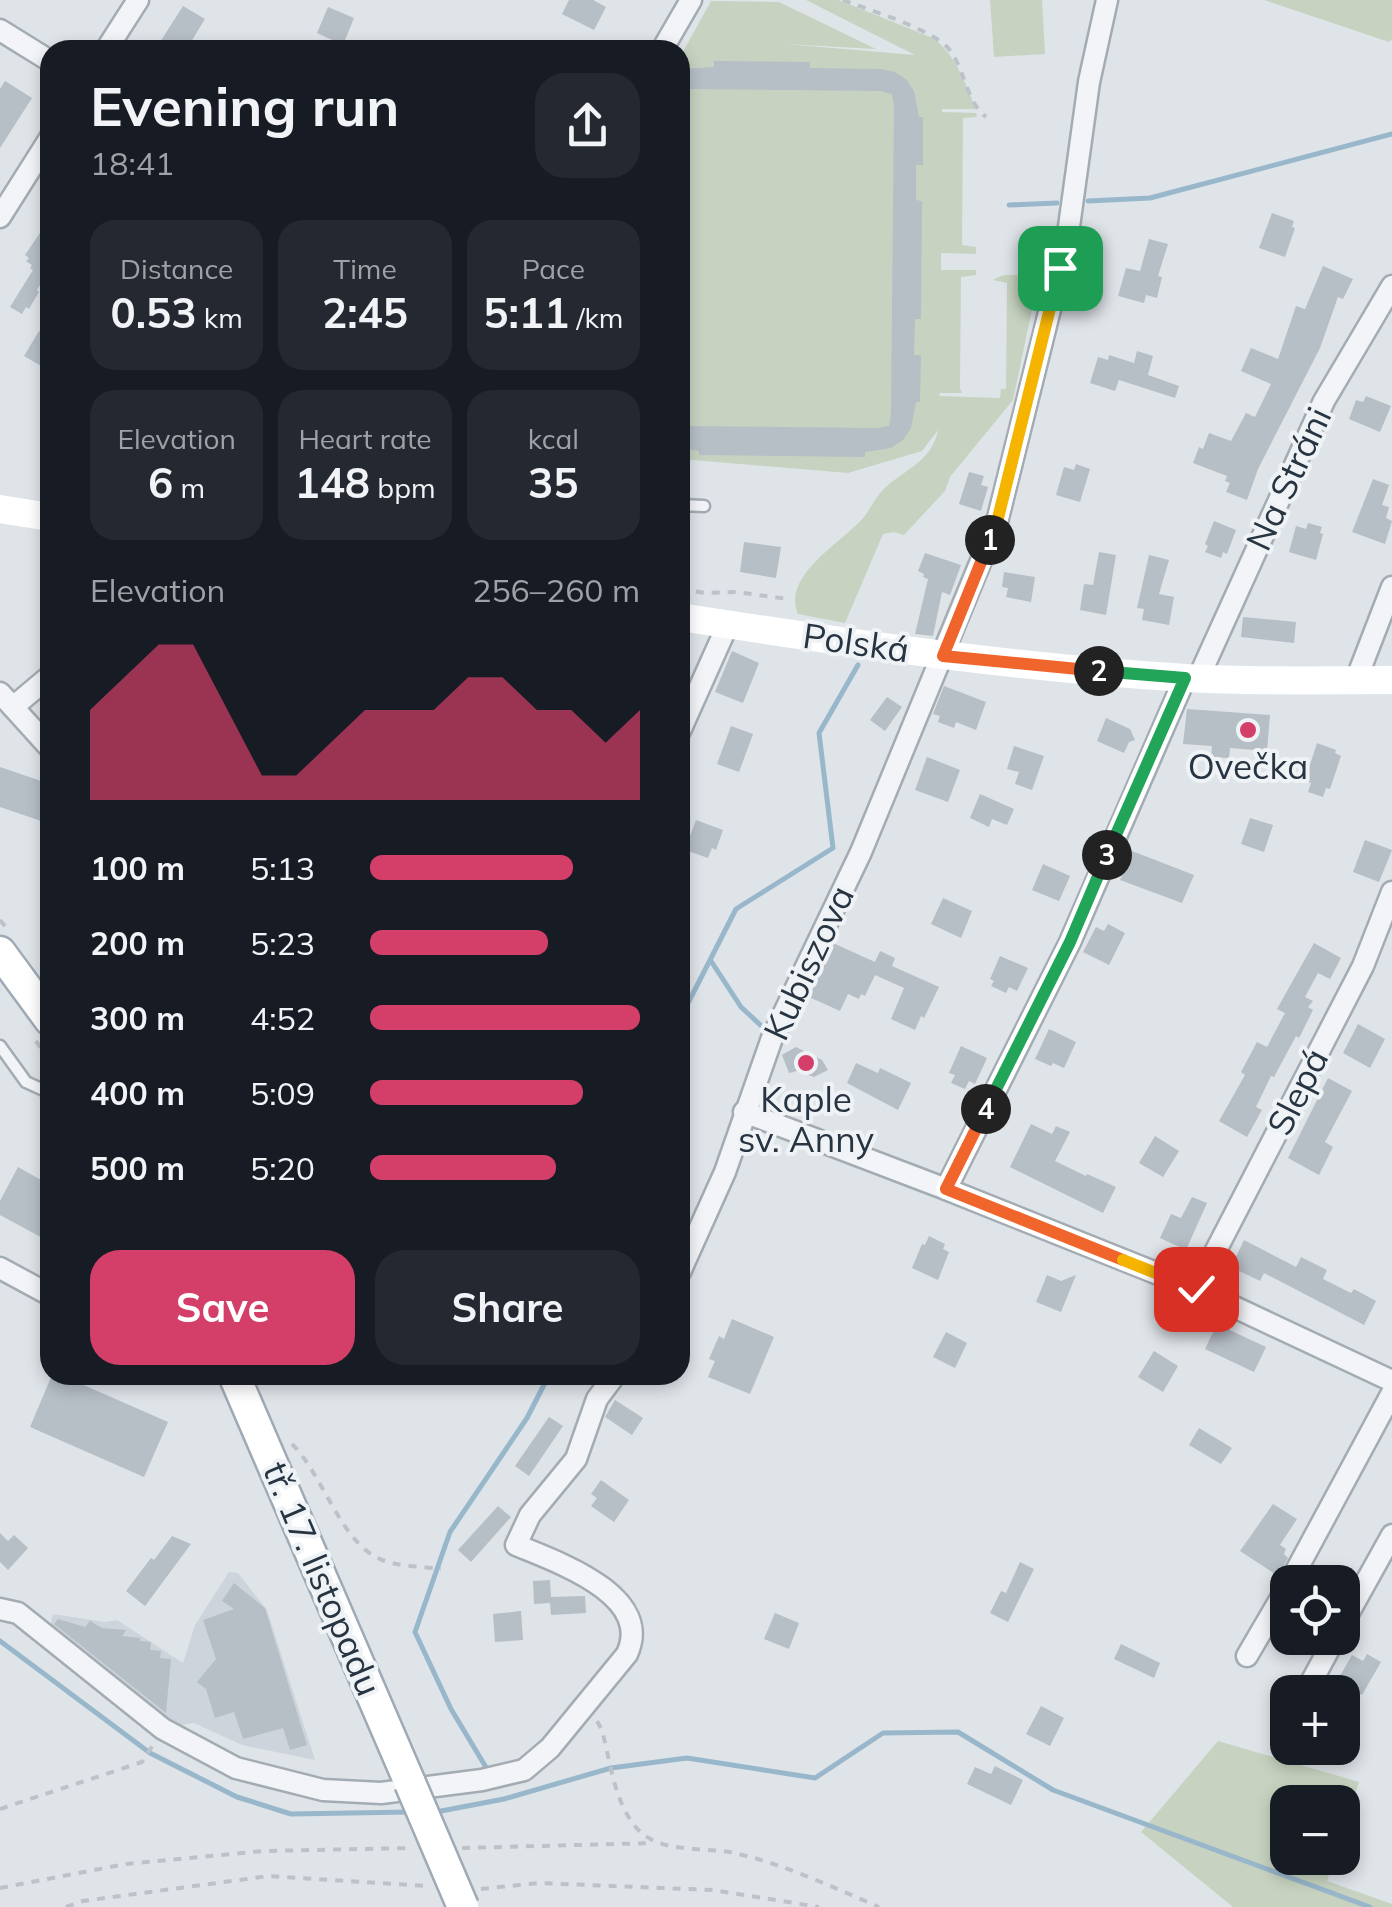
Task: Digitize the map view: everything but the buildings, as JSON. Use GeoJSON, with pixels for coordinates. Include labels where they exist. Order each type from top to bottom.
{"type":"FeatureCollection","features":[{"type":"Feature","properties":{"kind":"main road"},"geometry":{"type":"LineString","coordinates":[[0,952],[40,1006]]}},
{"type":"Feature","properties":{"kind":"main road","name":"tř. 17. listopadu"},"geometry":{"type":"LineString","coordinates":[[238,1385],[464,1907]]}},
{"type":"Feature","properties":{"kind":"street"},"geometry":{"type":"LineString","coordinates":[[112,40],[138,0]]}},
{"type":"Feature","properties":{"kind":"street"},"geometry":{"type":"LineString","coordinates":[[668,40],[691,0]]}},
{"type":"Feature","properties":{"kind":"street","name":"Kubiszova"},"geometry":{"type":"LineString","coordinates":[[690,1250],[725,1172],[772,1038],[861,852],[997,522],[1067,241],[1089,82],[1107,0]]}},
{"type":"Feature","properties":{"kind":"street"},"geometry":{"type":"LineString","coordinates":[[0,30],[40,55]]}},
{"type":"Feature","properties":{"kind":"street"},"geometry":{"type":"LineString","coordinates":[[0,217],[40,154]]}},
{"type":"Feature","properties":{"kind":"street","name":"Na Stráni"},"geometry":{"type":"LineString","coordinates":[[946,1189],[1070,942],[1324,401],[1392,286]]}},
{"type":"Feature","properties":{"kind":"street"},"geometry":{"type":"LineString","coordinates":[[0,509],[40,516]]}},
{"type":"Feature","properties":{"kind":"street"},"geometry":{"type":"LineString","coordinates":[[1356,680],[1392,587]]}},
{"type":"Feature","properties":{"kind":"street","name":"Polská"},"geometry":{"type":"LineString","coordinates":[[690,618],[1034,666],[1192,678],[1392,680]]}},
{"type":"Feature","properties":{"kind":"street"},"geometry":{"type":"LineString","coordinates":[[690,709],[728,624]]}},
{"type":"Feature","properties":{"kind":"street"},"geometry":{"type":"LineString","coordinates":[[40,681],[6,700],[40,737]]}},
{"type":"Feature","properties":{"kind":"street","name":"Slepá"},"geometry":{"type":"LineString","coordinates":[[1196,1289],[1363,966],[1392,892]]}},
{"type":"Feature","properties":{"kind":"street"},"geometry":{"type":"LineString","coordinates":[[744,1112],[1196,1289],[1392,1381]]}},
{"type":"Feature","properties":{"kind":"street"},"geometry":{"type":"LineString","coordinates":[[0,1268],[40,1290]]}},
{"type":"Feature","properties":{"kind":"street"},"geometry":{"type":"LineString","coordinates":[[0,1609],[18,1614],[163,1729],[236,1768],[323,1790],[381,1793],[482,1780],[524,1770],[550,1748],[633,1642],[633,1630],[618,1599],[551,1559],[516,1545],[530,1515],[576,1459],[596,1399],[607,1385]]}},
{"type":"Feature","properties":{"kind":"street"},"geometry":{"type":"LineString","coordinates":[[1298,1565],[1392,1393]]}},
{"type":"Feature","properties":{"kind":"street"},"geometry":{"type":"LineString","coordinates":[[1360,1593],[1392,1535]]}},
{"type":"Feature","properties":{"kind":"street"},"geometry":{"type":"LineString","coordinates":[[1247,1656],[1270,1616]]}},
{"type":"Feature","properties":{"kind":"lane"},"geometry":{"type":"LineString","coordinates":[[690,505],[704,506]]}},
{"type":"Feature","properties":{"kind":"lane"},"geometry":{"type":"LineString","coordinates":[[0,1046],[26,1082],[40,1088]]}},
{"type":"Feature","properties":{"kind":"path"},"geometry":{"type":"LineString","coordinates":[[843,0],[936,38],[949,49],[974,104],[986,117]]}},
{"type":"Feature","properties":{"kind":"path"},"geometry":{"type":"LineString","coordinates":[[690,591],[788,599]]}},
{"type":"Feature","properties":{"kind":"path"},"geometry":{"type":"LineString","coordinates":[[287,1444],[293,1444],[310,1466],[360,1547],[382,1560],[441,1569]]}},
{"type":"Feature","properties":{"kind":"path"},"geometry":{"type":"LineString","coordinates":[[587,1704],[602,1730],[621,1804],[635,1827],[654,1843]]}},
{"type":"Feature","properties":{"kind":"path"},"geometry":{"type":"LineString","coordinates":[[0,1810],[142,1762],[157,1739]]}},
{"type":"Feature","properties":{"kind":"path"},"geometry":{"type":"LineString","coordinates":[[451,1848],[654,1843],[735,1853],[812,1878],[879,1907]]}},
{"type":"Feature","properties":{"kind":"path"},"geometry":{"type":"LineString","coordinates":[[0,1888],[166,1860],[263,1851],[413,1848]]}},
{"type":"Feature","properties":{"kind":"shaded area"},"geometry":{"type":"Polygon","coordinates":[[[229,1572],[238,1573],[267,1610],[315,1760],[242,1745],[194,1723],[169,1727],[48,1635],[53,1614],[105,1622],[117,1620],[183,1663],[195,1625],[229,1572]]]}},
{"type":"Feature","properties":{"kind":"green space"},"geometry":{"type":"Polygon","coordinates":[[[806,0],[839,0],[935,39],[955,63],[976,109],[942,109],[976,113],[977,117],[963,118],[962,245],[976,247],[976,254],[941,253],[941,270],[976,270],[976,275],[961,277],[962,393],[939,396],[1000,398],[1001,389],[1006,389],[1007,283],[993,280],[1016,275],[1037,286],[1013,400],[950,477],[945,491],[904,535],[883,534],[845,623],[798,614],[798,586],[817,560],[864,517],[883,489],[925,456],[938,430],[922,451],[848,473],[690,460],[689,40],[711,1],[779,2],[876,49],[785,44],[915,55],[806,0]]]}},
{"type":"Feature","properties":{"kind":"green space"},"geometry":{"type":"Polygon","coordinates":[[[990,0],[1042,0],[1045,54],[994,57],[990,0]]]}},
{"type":"Feature","properties":{"kind":"green space"},"geometry":{"type":"Polygon","coordinates":[[[1264,0],[1392,0],[1392,39],[1389,42],[1264,0]]]}},
{"type":"Feature","properties":{"kind":"green space"},"geometry":{"type":"Polygon","coordinates":[[[1218,1741],[1270,1756],[1270,1765],[1301,1765],[1359,1782],[1270,1785],[1270,1875],[1329,1875],[1327,1881],[1392,1907],[1233,1907],[1141,1832],[1218,1741]]]}},
{"type":"Feature","properties":{"kind":"waterway"},"geometry":{"type":"LineString","coordinates":[[1088,201],[1150,198],[1392,134]]}},
{"type":"Feature","properties":{"kind":"waterway"},"geometry":{"type":"LineString","coordinates":[[1009,205],[1057,203]]}},
{"type":"Feature","properties":{"kind":"waterway"},"geometry":{"type":"LineString","coordinates":[[690,999],[736,909],[833,848],[819,733],[858,665]]}},
{"type":"Feature","properties":{"kind":"waterway"},"geometry":{"type":"LineString","coordinates":[[711,961],[741,1007],[768,1032]]}},
{"type":"Feature","properties":{"kind":"waterway"},"geometry":{"type":"LineString","coordinates":[[490,1774],[451,1709],[415,1632],[450,1532],[527,1418],[544,1385]]}},
{"type":"Feature","properties":{"kind":"waterway"},"geometry":{"type":"LineString","coordinates":[[0,1641],[150,1753],[237,1797],[291,1814],[410,1812]]}},
{"type":"Feature","properties":{"kind":"waterway"},"geometry":{"type":"LineString","coordinates":[[436,1812],[504,1799],[611,1768],[687,1758],[815,1778],[883,1733],[958,1732],[1053,1790],[1370,1907]]}},
{"type":"Feature","properties":{"kind":"place","name":"Ovečka"},"geometry":{"type":"Point","coordinates":[1248,730]}},
{"type":"Feature","properties":{"kind":"place","name":"Kaple sv. Anny"},"geometry":{"type":"Point","coordinates":[806,1063]}},
{"type":"Feature","properties":{"kind":"route"},"geometry":{"type":"LineString","coordinates":[[1060,268],[997,522],[943,656],[1185,678],[1070,942],[946,1189],[1196,1289]]}}]}
